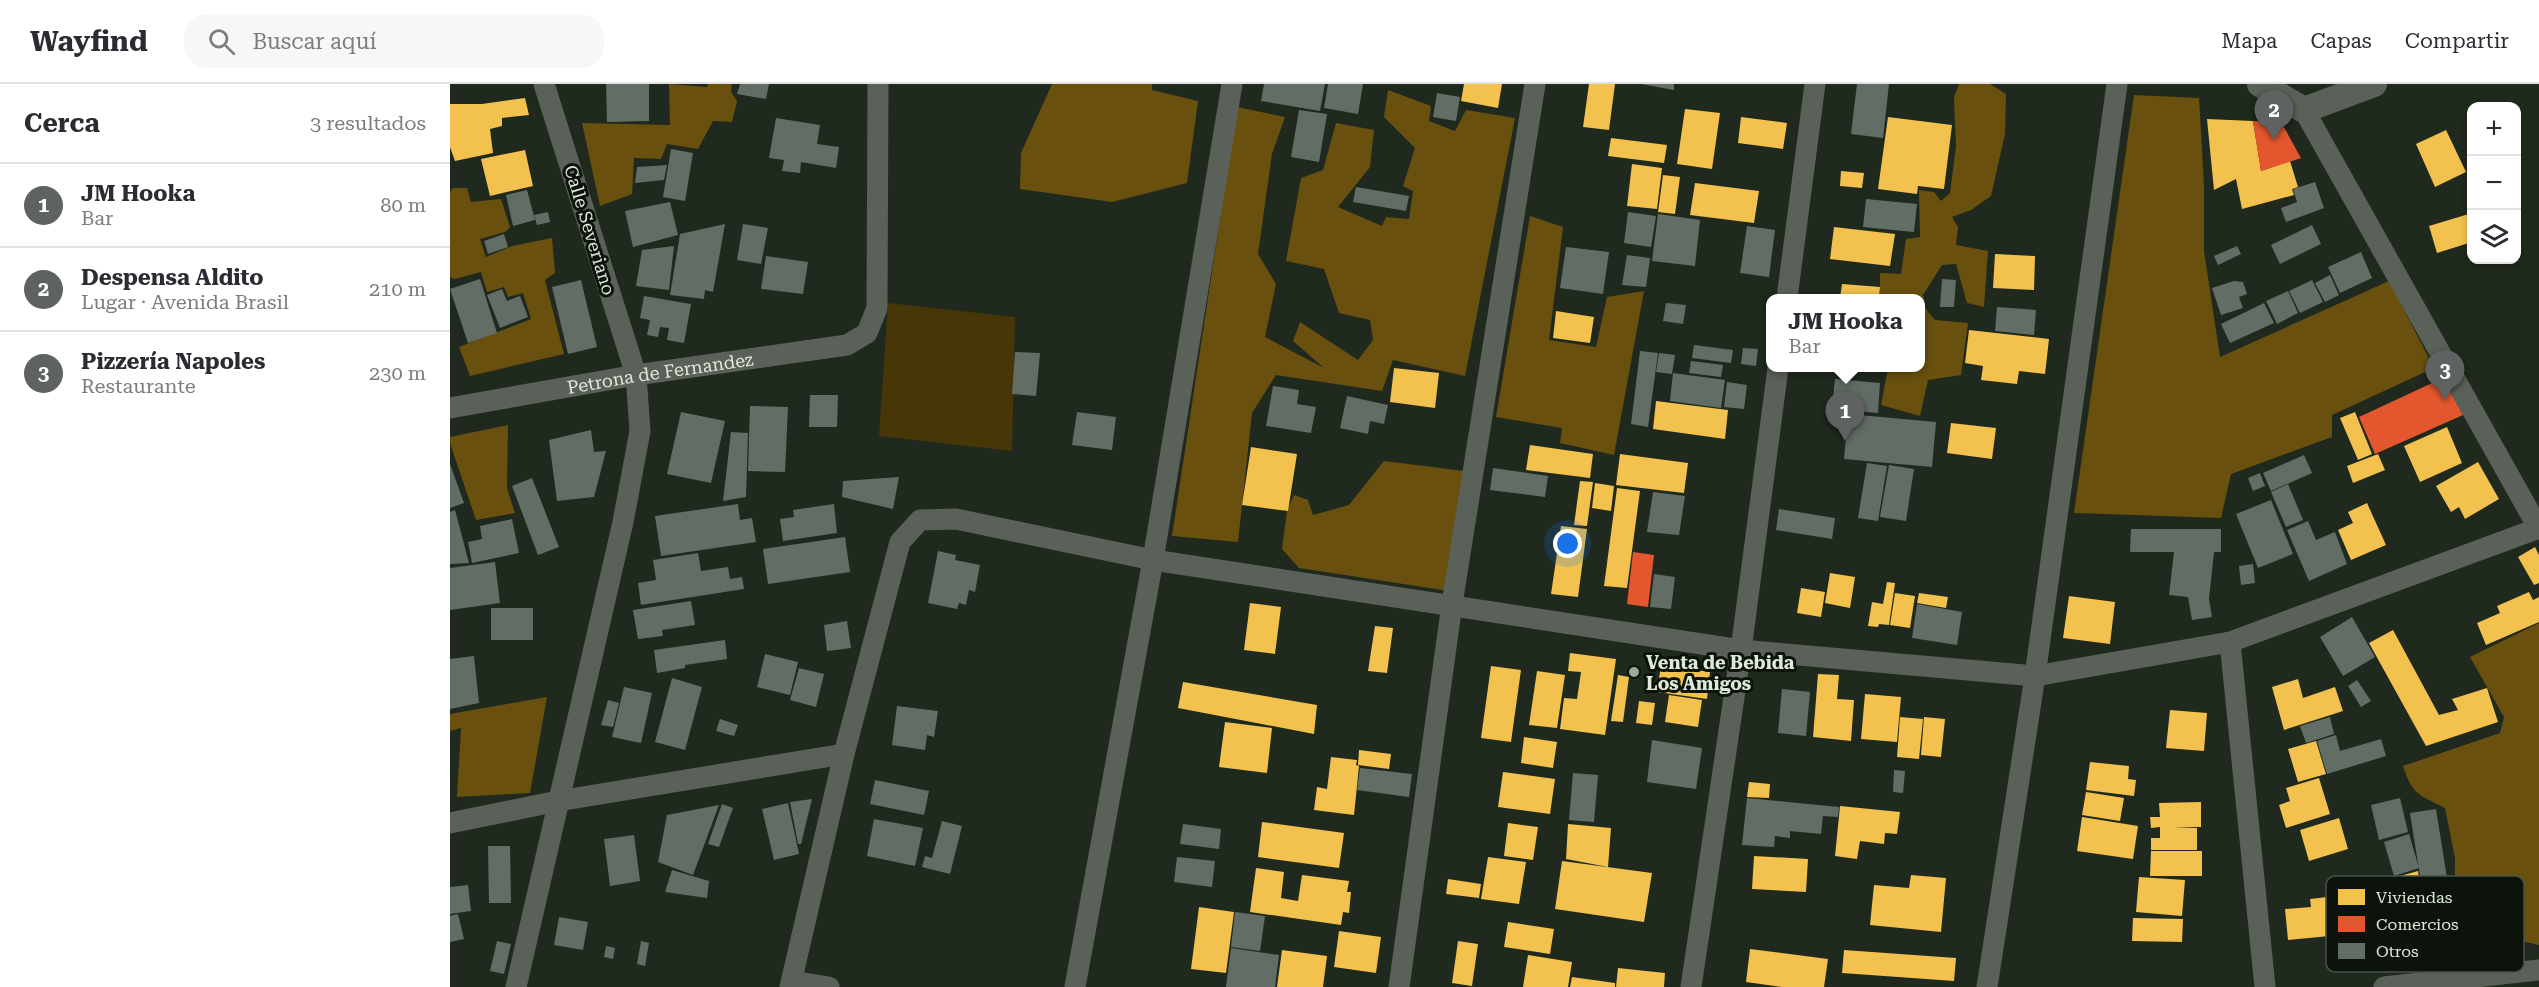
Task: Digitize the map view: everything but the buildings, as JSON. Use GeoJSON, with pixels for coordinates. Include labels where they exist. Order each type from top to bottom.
{"type":"FeatureCollection","features":[{"type":"Feature","properties":{"kind":"street","name":"Calle Severiano"},"geometry":{"type":"LineString","coordinates":[[516,987],[623,522],[640,431],[636,375],[544,84]]}},
{"type":"Feature","properties":{"kind":"street","name":"Petrona de Fernandez"},"geometry":{"type":"LineString","coordinates":[[450,408],[636,375],[847,345],[867,333],[877,308],[878,84]]}},
{"type":"Feature","properties":{"kind":"street"},"geometry":{"type":"LineString","coordinates":[[1076,987],[1153,560],[1232,84]]}},
{"type":"Feature","properties":{"kind":"street"},"geometry":{"type":"LineString","coordinates":[[1399,987],[1452,604],[1535,84]]}},
{"type":"Feature","properties":{"kind":"street"},"geometry":{"type":"LineString","coordinates":[[1788,294],[1815,84]]}},
{"type":"Feature","properties":{"kind":"street"},"geometry":{"type":"LineString","coordinates":[[1987,987],[2035,676],[2117,84]]}},
{"type":"Feature","properties":{"kind":"street"},"geometry":{"type":"LineString","coordinates":[[829,987],[791,984],[844,754],[900,542],[920,520],[956,519],[1153,560],[1741,650],[2035,676],[2230,642],[2539,529],[2304,110],[2260,84]]}},
{"type":"Feature","properties":{"kind":"street"},"geometry":{"type":"LineString","coordinates":[[2304,110],[2374,84]]}},
{"type":"Feature","properties":{"kind":"street"},"geometry":{"type":"LineString","coordinates":[[1691,987],[1741,650],[1777,372]]}},
{"type":"Feature","properties":{"kind":"street"},"geometry":{"type":"LineString","coordinates":[[2230,642],[2265,987]]}},
{"type":"Feature","properties":{"kind":"street"},"geometry":{"type":"LineString","coordinates":[[450,824],[558,801],[844,754]]}},
{"type":"Feature","properties":{"kind":"street"},"geometry":{"type":"LineString","coordinates":[[2524,972],[2539,970]]}},
{"type":"Feature","properties":{"kind":"street"},"geometry":{"type":"LineString","coordinates":[[2384,987],[2521,972]]}},
{"type":"Feature","properties":{"kind":"shaded area"},"geometry":{"type":"Polygon","coordinates":[[[669,84],[707,87],[708,84],[732,84],[731,92],[737,101],[732,122],[713,121],[698,149],[667,144],[661,159],[634,158],[632,194],[600,206],[582,123],[670,125],[669,84]]]}},
{"type":"Feature","properties":{"kind":"shaded area"},"geometry":{"type":"Polygon","coordinates":[[[1052,84],[1152,84],[1152,90],[1198,101],[1187,183],[1112,202],[1020,189],[1021,153],[1052,84]]]}},
{"type":"Feature","properties":{"kind":"shaded area"},"geometry":{"type":"Polygon","coordinates":[[[1959,84],[1990,84],[2006,94],[2005,134],[1991,196],[1971,210],[1952,217],[1958,227],[1956,245],[1988,251],[1984,307],[1967,303],[1956,264],[1942,265],[1924,294],[1880,294],[1880,273],[1901,274],[1906,239],[1920,237],[1919,190],[1934,192],[1941,201],[1950,193],[1956,146],[1954,97],[1959,84]]]}},
{"type":"Feature","properties":{"kind":"shaded area"},"geometry":{"type":"Polygon","coordinates":[[[1388,90],[1431,106],[1429,121],[1455,131],[1466,110],[1515,118],[1465,376],[1393,360],[1382,391],[1276,375],[1252,413],[1238,542],[1172,536],[1237,107],[1285,117],[1272,154],[1258,254],[1276,284],[1265,337],[1324,368],[1293,341],[1300,322],[1358,360],[1373,340],[1370,320],[1339,313],[1324,269],[1286,261],[1301,178],[1323,170],[1336,123],[1374,130],[1370,167],[1338,207],[1382,226],[1386,217],[1409,219],[1413,191],[1403,186],[1415,148],[1384,117],[1388,90]]]}},
{"type":"Feature","properties":{"kind":"shaded area"},"geometry":{"type":"Polygon","coordinates":[[[2134,95],[2199,98],[2204,185],[2204,251],[2220,357],[2389,281],[2434,368],[2332,415],[2332,437],[2231,474],[2221,518],[2074,513],[2134,95]]]}},
{"type":"Feature","properties":{"kind":"shaded area"},"geometry":{"type":"Polygon","coordinates":[[[453,188],[467,188],[471,202],[501,199],[510,227],[505,232],[480,239],[486,257],[512,246],[552,238],[555,273],[545,280],[564,354],[470,376],[459,347],[531,319],[523,293],[508,297],[504,287],[487,292],[481,272],[455,279],[450,277],[450,192],[453,188]]]}},
{"type":"Feature","properties":{"kind":"shaded area"},"geometry":{"type":"Polygon","coordinates":[[[1530,216],[1563,227],[1549,340],[1596,347],[1607,297],[1644,291],[1614,455],[1560,443],[1562,428],[1496,417],[1530,216]]]}},
{"type":"Feature","properties":{"kind":"shaded area"},"geometry":{"type":"Polygon","coordinates":[[[888,303],[1015,317],[1012,451],[879,436],[888,303]]]}},
{"type":"Feature","properties":{"kind":"shaded area"},"geometry":{"type":"Polygon","coordinates":[[[1925,304],[1935,320],[1968,323],[1961,375],[1928,380],[1920,416],[1881,405],[1887,372],[1925,372],[1925,304]]]}},
{"type":"Feature","properties":{"kind":"shaded area"},"geometry":{"type":"Polygon","coordinates":[[[508,425],[507,488],[515,513],[476,520],[450,437],[508,425]]]}},
{"type":"Feature","properties":{"kind":"shaded area"},"geometry":{"type":"Polygon","coordinates":[[[1384,461],[1464,471],[1449,591],[1299,568],[1282,549],[1287,511],[1294,495],[1308,500],[1313,515],[1349,505],[1384,461]]]}},
{"type":"Feature","properties":{"kind":"shaded area"},"geometry":{"type":"Polygon","coordinates":[[[2539,623],[2539,945],[2524,942],[2524,876],[2455,876],[2455,858],[2445,808],[2414,789],[2403,766],[2500,733],[2504,717],[2470,657],[2539,623]]]}},
{"type":"Feature","properties":{"kind":"shaded area"},"geometry":{"type":"Polygon","coordinates":[[[547,697],[530,793],[457,797],[461,728],[450,731],[450,714],[547,697]]]}},
{"type":"Feature","properties":{"kind":"place","name":"Despensa Aldito"},"geometry":{"type":"Point","coordinates":[2274,140]}},
{"type":"Feature","properties":{"kind":"place","name":"Pizzería Napoles"},"geometry":{"type":"Point","coordinates":[2445,400]}},
{"type":"Feature","properties":{"kind":"place","name":"JM Hooka"},"geometry":{"type":"Point","coordinates":[1845,441]}},
{"type":"Feature","properties":{"kind":"place","name":"Venta de Bebida Los Amigos"},"geometry":{"type":"Point","coordinates":[1634,672]}}]}
